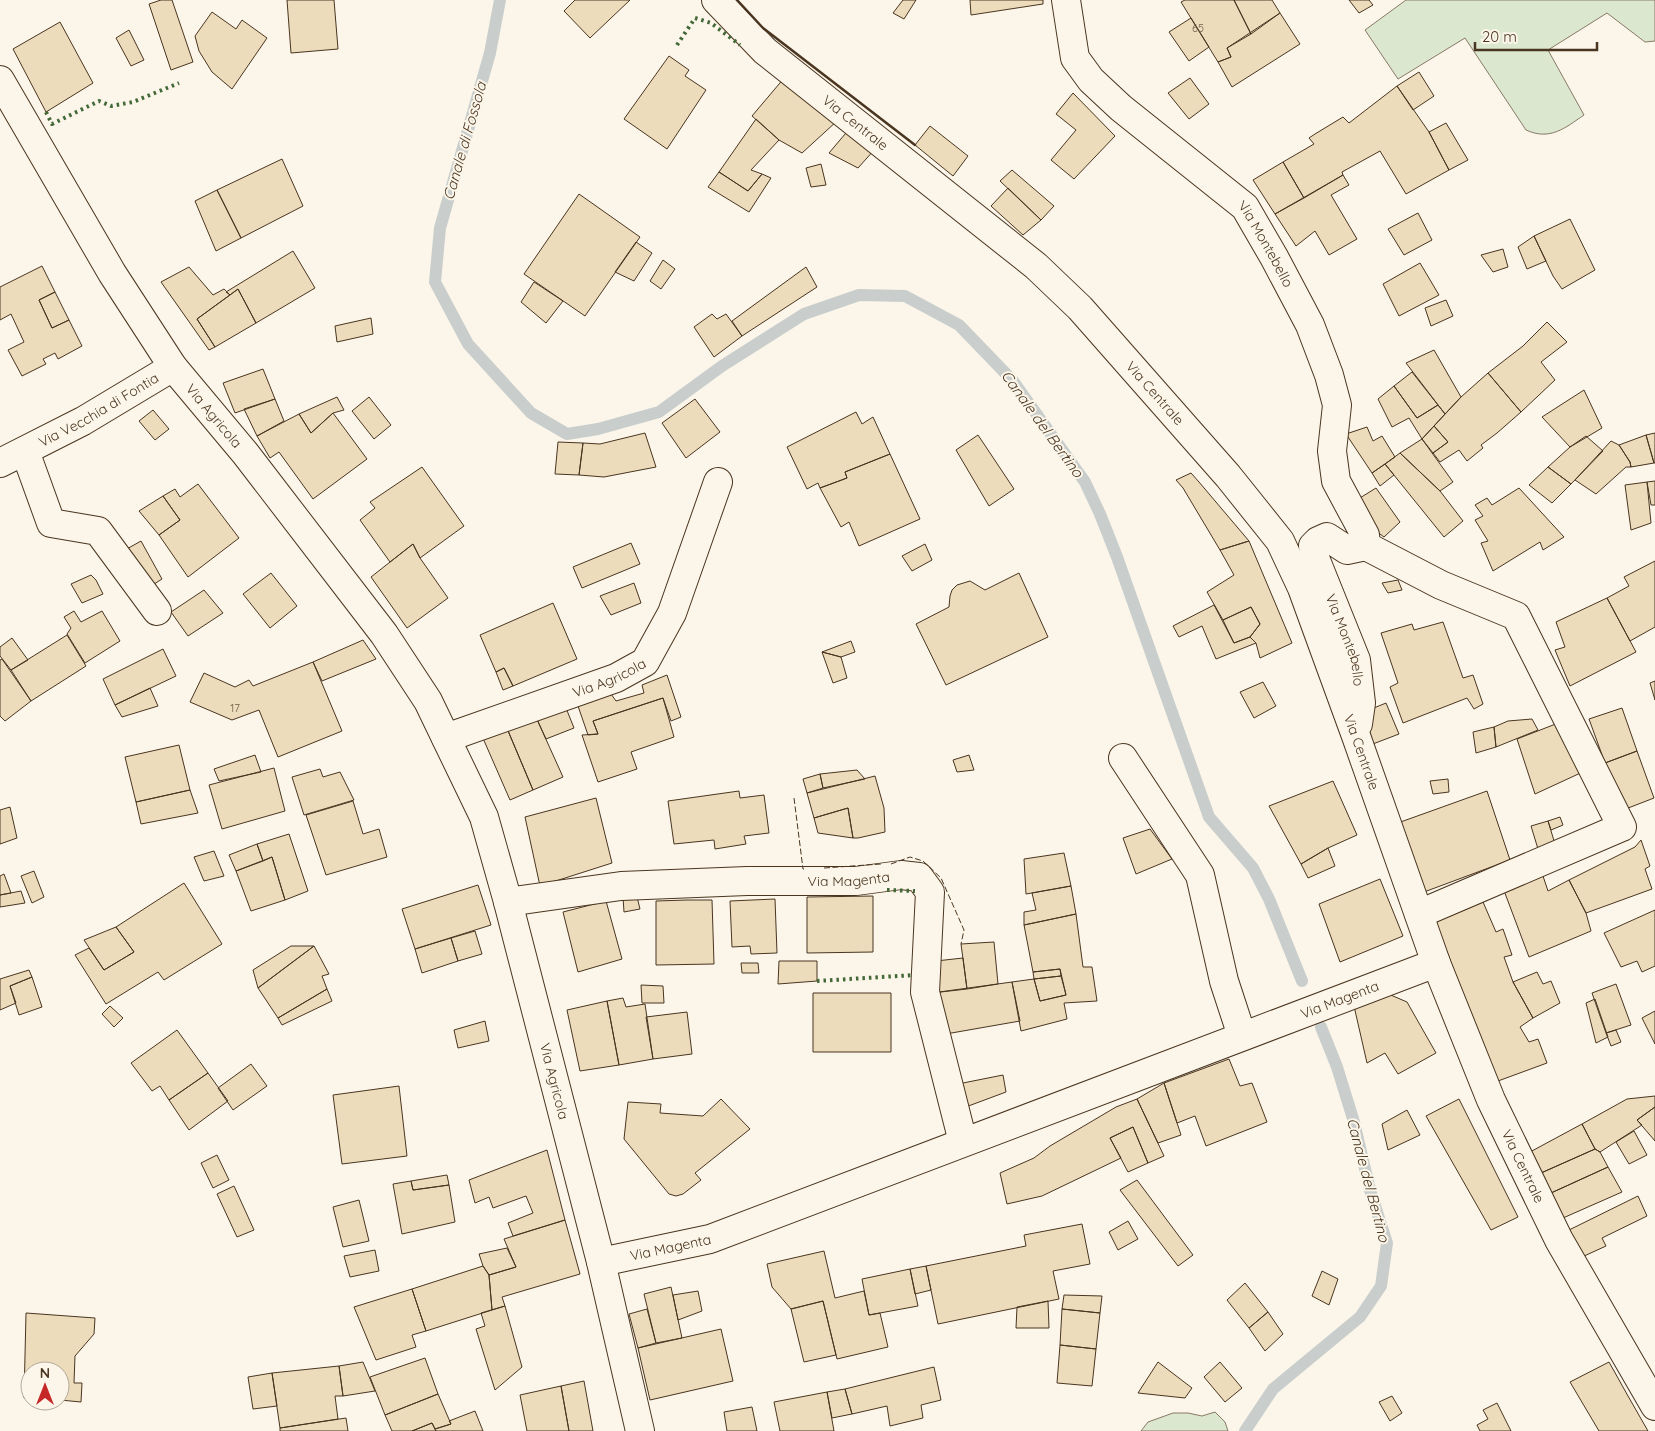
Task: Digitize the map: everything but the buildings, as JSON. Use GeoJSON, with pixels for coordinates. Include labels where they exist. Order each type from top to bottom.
{"type":"FeatureCollection","features":[{"type":"Feature","properties":{"kind":"street","name":"Via Centrale"},"geometry":{"type":"LineString","coordinates":[[716,0],[765,51],[1036,266],[1080,308],[1228,476],[1280,541],[1302,588],[1436,963],[1491,1100],[1559,1240],[1655,1406]]}},
{"type":"Feature","properties":{"kind":"street","name":"Via Montebello"},"geometry":{"type":"LineString","coordinates":[[1066,0],[1075,58],[1091,80],[1121,108],[1245,207],[1274,257],[1310,325],[1330,375],[1337,405],[1332,451],[1336,481],[1365,535],[1366,546]]}},
{"type":"Feature","properties":{"kind":"street","name":"Via Agricola"},"geometry":{"type":"LineString","coordinates":[[0,80],[112,273],[173,367],[245,453],[384,634],[428,701],[484,817],[508,902],[601,1262],[640,1431]]}},
{"type":"Feature","properties":{"kind":"street","name":"Via Vecchia di Fontia"},"geometry":{"type":"LineString","coordinates":[[0,463],[82,421],[173,367]]}},
{"type":"Feature","properties":{"kind":"street","name":"Via Vecchia di Fontia"},"geometry":{"type":"LineString","coordinates":[[25,451],[51,523],[98,531],[157,611]]}},
{"type":"Feature","properties":{"kind":"street","name":"Via Agricola"},"geometry":{"type":"LineString","coordinates":[[446,738],[616,678],[644,662],[672,613],[718,482]]}},
{"type":"Feature","properties":{"kind":"street","name":"Via Montebello"},"geometry":{"type":"LineString","coordinates":[[1356,736],[1361,703],[1356,660],[1315,558],[1313,546],[1318,541],[1327,537],[1347,550],[1366,546],[1441,585],[1516,616],[1622,828],[1419,914]]}},
{"type":"Feature","properties":{"kind":"street"},"geometry":{"type":"LineString","coordinates":[[1123,758],[1200,875],[1224,981],[1254,1032]]}},
{"type":"Feature","properties":{"kind":"street","name":"Via Magenta"},"geometry":{"type":"LineString","coordinates":[[508,902],[620,886],[747,881],[856,881],[901,875],[919,877],[930,892],[925,992],[963,1142]]}},
{"type":"Feature","properties":{"kind":"street","name":"Via Magenta"},"geometry":{"type":"LineString","coordinates":[[601,1262],[710,1239],[1436,963]]}},
{"type":"Feature","properties":{"kind":"green space"},"geometry":{"type":"Polygon","coordinates":[[[1406,0],[1655,0],[1655,41],[1645,42],[1607,13],[1548,50],[1584,115],[1557,132],[1550,134],[1535,133],[1526,130],[1465,38],[1398,79],[1365,30],[1406,0]]]}},
{"type":"Feature","properties":{"kind":"green space"},"geometry":{"type":"Polygon","coordinates":[[[1215,1412],[1225,1422],[1228,1431],[1141,1431],[1148,1422],[1173,1413],[1188,1413],[1202,1416],[1215,1412]]]}},
{"type":"Feature","properties":{"kind":"waterway","name":"Canale del Bertino"},"geometry":{"type":"LineString","coordinates":[[500,0],[490,53],[440,228],[435,282],[468,344],[531,413],[567,434],[598,429],[659,412],[722,366],[804,314],[859,295],[905,296],[959,325],[1013,381],[1085,482],[1117,557],[1209,817],[1253,868],[1269,899],[1302,981]]}},
{"type":"Feature","properties":{"kind":"waterway","name":"Canale del Bertino"},"geometry":{"type":"LineString","coordinates":[[1245,1431],[1273,1389],[1360,1317],[1381,1286],[1387,1243],[1370,1190],[1354,1122],[1337,1067],[1321,1027]]}},
{"type":"Feature","properties":{"kind":"hedge"},"geometry":{"type":"LineString","coordinates":[[677,45],[695,18],[711,23],[740,45]]}},
{"type":"Feature","properties":{"kind":"hedge"},"geometry":{"type":"LineString","coordinates":[[46,112],[52,124],[99,101],[111,106],[133,102],[179,83]]}},
{"type":"Feature","properties":{"kind":"hedge"},"geometry":{"type":"LineString","coordinates":[[887,890],[915,891]]}},
{"type":"Feature","properties":{"kind":"hedge"},"geometry":{"type":"LineString","coordinates":[[817,981],[914,975]]}},
{"type":"Feature","properties":{"kind":"fence"},"geometry":{"type":"LineString","coordinates":[[794,798],[804,869]]}},
{"type":"Feature","properties":{"kind":"fence"},"geometry":{"type":"LineString","coordinates":[[891,864],[910,857],[923,861],[941,878],[964,930],[961,944]]}},
{"type":"Feature","properties":{"kind":"fence"},"geometry":{"type":"LineString","coordinates":[[824,868],[881,864]]}},
{"type":"Feature","properties":{"kind":"wall"},"geometry":{"type":"LineString","coordinates":[[737,0],[763,28],[915,145]]}},
{"type":"Feature","properties":{"kind":"water label","name":"Canale di Fossola"},"geometry":{"type":"Point","coordinates":[465,141]}}]}
